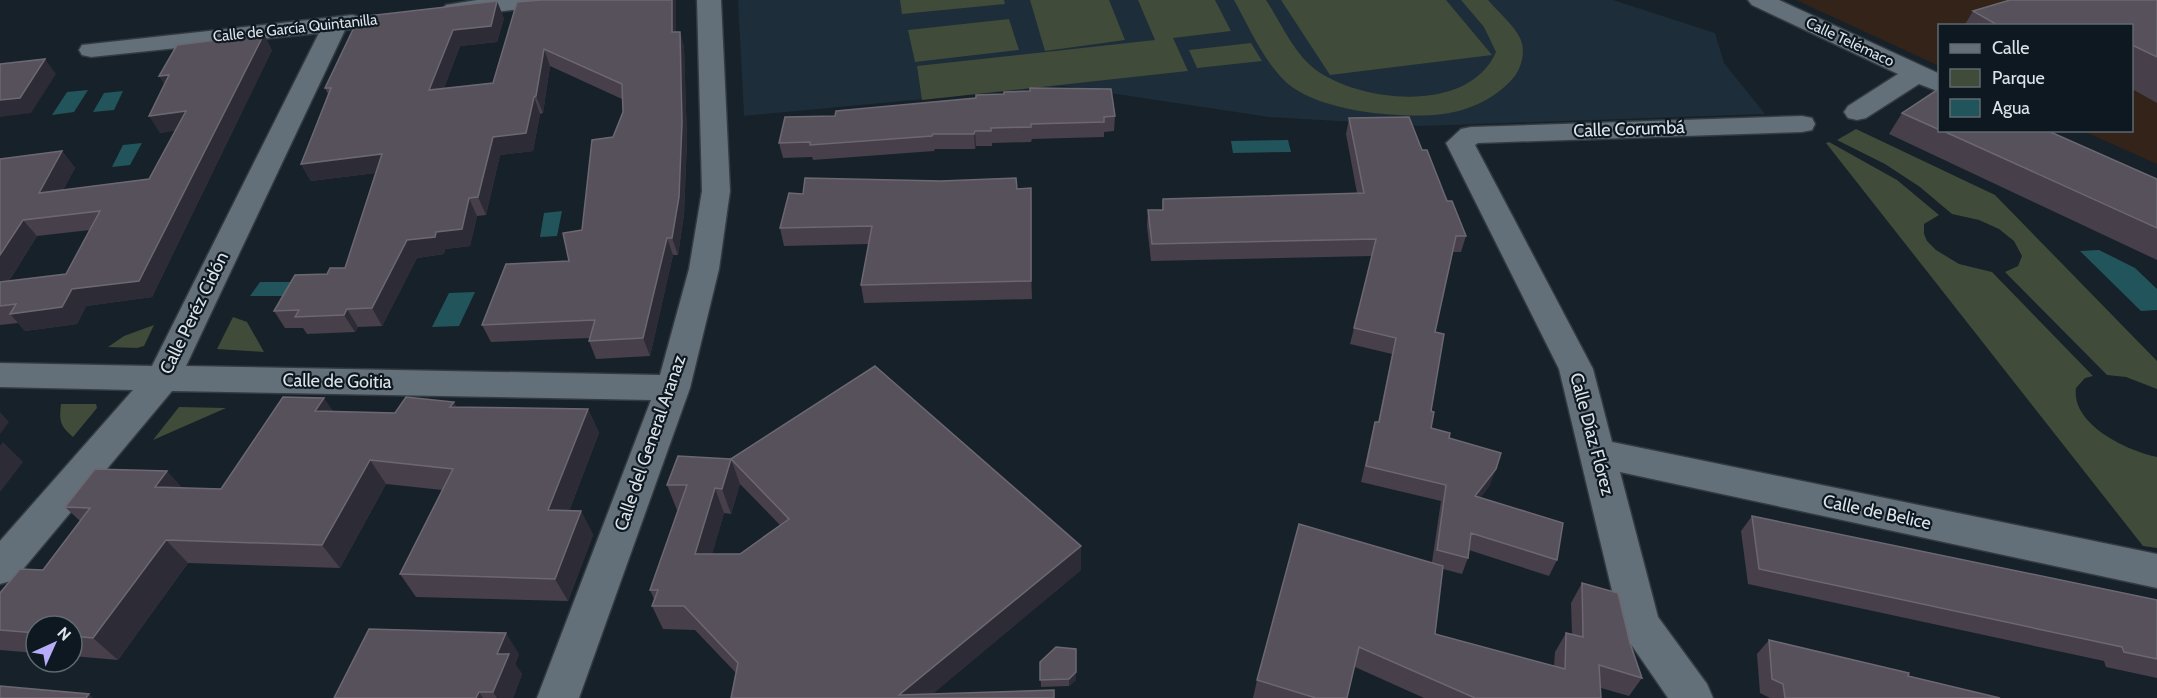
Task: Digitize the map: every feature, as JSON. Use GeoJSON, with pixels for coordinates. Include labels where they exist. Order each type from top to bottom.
{"type":"FeatureCollection","features":[{"type":"Feature","properties":{"kind":"street"},"geometry":{"type":"LineString","coordinates":[[430,13],[536,0]]}},
{"type":"Feature","properties":{"kind":"street","name":"Calle del General Aranaz"},"geometry":{"type":"LineString","coordinates":[[558,698],[673,388],[704,269],[716,191],[709,0]]}},
{"type":"Feature","properties":{"kind":"street","name":"Calle Telémaco"},"geometry":{"type":"LineString","coordinates":[[1760,0],[1928,79]]}},
{"type":"Feature","properties":{"kind":"street","name":"Calle de García Quintanilla"},"geometry":{"type":"LineString","coordinates":[[91,50],[371,20]]}},
{"type":"Feature","properties":{"kind":"street","name":"Calle Peréz Cidón"},"geometry":{"type":"LineString","coordinates":[[0,568],[163,378],[336,24]]}},
{"type":"Feature","properties":{"kind":"street"},"geometry":{"type":"LineString","coordinates":[[1857,112],[1928,79]]}},
{"type":"Feature","properties":{"kind":"street","name":"Calle Corumbá"},"geometry":{"type":"LineString","coordinates":[[1460,142],[1471,135],[1802,124]]}},
{"type":"Feature","properties":{"kind":"street","name":"Calle Díaz Flórez"},"geometry":{"type":"LineString","coordinates":[[1460,142],[1576,369],[1640,624],[1692,698]]}},
{"type":"Feature","properties":{"kind":"street","name":"Calle de Goitia"},"geometry":{"type":"LineString","coordinates":[[0,375],[673,388]]}},
{"type":"Feature","properties":{"kind":"street","name":"Calle de Belice"},"geometry":{"type":"LineString","coordinates":[[1598,453],[2157,571]]}},
{"type":"Feature","properties":{"kind":"shaded area"},"geometry":{"type":"Polygon","coordinates":[[[738,0],[1613,0],[1715,33],[1724,63],[1765,114],[1421,126],[1269,117],[1063,86],[744,116],[738,0]]]}},
{"type":"Feature","properties":{"kind":"shaded area"},"geometry":{"type":"Polygon","coordinates":[[[1796,0],[2157,0],[2157,164],[2085,132],[2133,132],[2133,24],[1938,24],[1938,66],[1796,0]]]}},
{"type":"Feature","properties":{"kind":"green space"},"geometry":{"type":"Polygon","coordinates":[[[900,0],[1004,0],[1005,4],[902,14],[900,0]]]}},
{"type":"Feature","properties":{"kind":"green space"},"geometry":{"type":"Polygon","coordinates":[[[1030,0],[1109,0],[1125,40],[1045,51],[1030,0]]]}},
{"type":"Feature","properties":{"kind":"green space"},"geometry":{"type":"Polygon","coordinates":[[[1138,0],[1215,0],[1231,31],[1173,38],[1188,71],[922,100],[917,66],[1155,40],[1138,0]]]}},
{"type":"Feature","properties":{"kind":"green space"},"geometry":{"type":"Polygon","coordinates":[[[1234,0],[1266,0],[1294,47],[1308,63],[1336,81],[1360,90],[1413,97],[1439,94],[1463,86],[1482,72],[1496,52],[1484,27],[1461,0],[1488,0],[1517,33],[1523,48],[1521,63],[1517,73],[1500,91],[1463,110],[1443,114],[1407,115],[1344,108],[1307,96],[1283,79],[1259,47],[1234,0]]]}},
{"type":"Feature","properties":{"kind":"green space"},"geometry":{"type":"Polygon","coordinates":[[[1281,0],[1446,0],[1492,55],[1330,75],[1281,0]]]}},
{"type":"Feature","properties":{"kind":"green space"},"geometry":{"type":"Polygon","coordinates":[[[1009,19],[1019,50],[915,62],[908,30],[1009,19]]]}},
{"type":"Feature","properties":{"kind":"green space"},"geometry":{"type":"Polygon","coordinates":[[[1251,43],[1262,61],[1197,68],[1189,50],[1251,43]]]}},
{"type":"Feature","properties":{"kind":"green space"},"geometry":{"type":"Polygon","coordinates":[[[1856,129],[1995,195],[2157,361],[2157,389],[2126,377],[2107,375],[2005,272],[2018,266],[2022,256],[2014,241],[1999,229],[1979,220],[1952,214],[1920,187],[1885,164],[1837,140],[1856,129]]]}},
{"type":"Feature","properties":{"kind":"green space"},"geometry":{"type":"Polygon","coordinates":[[[1829,142],[1897,180],[1939,215],[1924,224],[1927,241],[1936,250],[1959,264],[1992,272],[2093,376],[2085,378],[2076,388],[2077,401],[2082,414],[2092,425],[2117,442],[2157,457],[2157,548],[2143,546],[1826,143],[1829,142]]]}},
{"type":"Feature","properties":{"kind":"green space"},"geometry":{"type":"Polygon","coordinates":[[[233,317],[247,322],[264,352],[217,349],[233,317]]]}},
{"type":"Feature","properties":{"kind":"green space"},"geometry":{"type":"Polygon","coordinates":[[[154,325],[144,346],[137,348],[108,347],[124,336],[154,325]]]}},
{"type":"Feature","properties":{"kind":"green space"},"geometry":{"type":"Polygon","coordinates":[[[61,404],[96,404],[97,408],[73,437],[61,423],[61,404]]]}},
{"type":"Feature","properties":{"kind":"green space"},"geometry":{"type":"Polygon","coordinates":[[[179,407],[226,408],[153,440],[179,407]]]}},
{"type":"Feature","properties":{"kind":"water"},"geometry":{"type":"Polygon","coordinates":[[[88,90],[74,112],[52,115],[67,92],[88,90]]]}},
{"type":"Feature","properties":{"kind":"water"},"geometry":{"type":"Polygon","coordinates":[[[123,91],[114,110],[93,112],[104,93],[123,91]]]}},
{"type":"Feature","properties":{"kind":"water"},"geometry":{"type":"Polygon","coordinates":[[[1288,140],[1291,152],[1233,153],[1231,141],[1288,140]]]}},
{"type":"Feature","properties":{"kind":"water"},"geometry":{"type":"Polygon","coordinates":[[[142,143],[130,165],[112,167],[123,145],[142,143]]]}},
{"type":"Feature","properties":{"kind":"water"},"geometry":{"type":"Polygon","coordinates":[[[562,211],[557,236],[540,237],[544,213],[562,211]]]}},
{"type":"Feature","properties":{"kind":"water"},"geometry":{"type":"Polygon","coordinates":[[[2099,250],[2135,268],[2157,289],[2157,310],[2141,311],[2080,251],[2099,250]]]}},
{"type":"Feature","properties":{"kind":"water"},"geometry":{"type":"Polygon","coordinates":[[[260,282],[303,282],[293,296],[250,296],[260,282]]]}},
{"type":"Feature","properties":{"kind":"water"},"geometry":{"type":"Polygon","coordinates":[[[475,292],[459,326],[432,327],[449,293],[475,292]]]}},
{"type":"Feature","properties":{"kind":"building"},"geometry":{"type":"Polygon","coordinates":[[[672,0],[672,32],[680,32],[682,123],[679,197],[672,238],[667,238],[643,338],[589,341],[595,320],[482,325],[506,264],[569,261],[563,233],[582,230],[592,140],[613,137],[623,112],[622,84],[544,49],[536,96],[526,133],[493,137],[478,197],[469,198],[462,229],[436,232],[435,237],[407,240],[372,308],[347,309],[344,315],[295,317],[299,310],[274,311],[295,275],[327,274],[330,268],[345,268],[382,154],[301,164],[331,88],[325,88],[359,17],[497,1],[491,26],[453,30],[429,90],[493,83],[517,2],[672,0]]]}},
{"type":"Feature","properties":{"kind":"building"},"geometry":{"type":"Polygon","coordinates":[[[2010,0],[2157,0],[2157,57],[2133,45],[2133,24],[1996,24],[1973,11],[2010,0]]]}},
{"type":"Feature","properties":{"kind":"building"},"geometry":{"type":"Polygon","coordinates":[[[264,34],[139,281],[72,289],[62,307],[10,314],[16,304],[0,306],[0,282],[66,274],[100,211],[23,220],[0,255],[0,159],[62,151],[39,193],[149,179],[186,111],[149,116],[169,75],[159,76],[177,45],[264,34]]]}},
{"type":"Feature","properties":{"kind":"building"},"geometry":{"type":"Polygon","coordinates":[[[45,59],[20,98],[0,100],[0,64],[45,59]]]}},
{"type":"Feature","properties":{"kind":"building"},"geometry":{"type":"Polygon","coordinates":[[[1030,88],[1111,89],[1115,116],[1104,117],[1104,122],[1031,124],[1031,127],[991,128],[991,131],[975,131],[974,134],[933,134],[932,136],[810,145],[810,142],[779,143],[785,117],[835,116],[836,111],[976,98],[976,95],[1030,91],[1030,88]]]}},
{"type":"Feature","properties":{"kind":"building"},"geometry":{"type":"Polygon","coordinates":[[[1938,89],[1938,129],[1902,113],[1938,89]]]}},
{"type":"Feature","properties":{"kind":"building"},"geometry":{"type":"Polygon","coordinates":[[[1409,117],[1422,150],[1427,150],[1447,201],[1452,201],[1466,236],[1456,236],[1435,332],[1444,334],[1431,411],[1434,412],[1431,428],[1450,433],[1449,438],[1501,453],[1496,469],[1475,496],[1563,523],[1557,560],[1471,533],[1468,558],[1437,550],[1446,485],[1366,466],[1375,422],[1379,422],[1396,338],[1354,328],[1376,239],[1152,244],[1148,210],[1163,210],[1163,199],[1364,193],[1349,118],[1409,117]]]}},
{"type":"Feature","properties":{"kind":"building"},"geometry":{"type":"Polygon","coordinates":[[[1945,132],[2051,132],[2157,179],[2157,228],[1945,132]]]}},
{"type":"Feature","properties":{"kind":"building"},"geometry":{"type":"Polygon","coordinates":[[[805,178],[941,181],[1016,178],[1017,189],[1031,188],[1031,281],[861,285],[872,226],[780,228],[789,193],[803,194],[805,178]]]}},
{"type":"Feature","properties":{"kind":"building"},"geometry":{"type":"Polygon","coordinates":[[[875,366],[1081,546],[899,695],[1054,690],[1054,698],[731,698],[738,663],[684,606],[652,606],[658,590],[650,590],[687,485],[667,485],[678,456],[731,459],[875,366]],[[731,459],[722,489],[715,488],[695,554],[740,554],[789,519],[731,459]]]}},
{"type":"Feature","properties":{"kind":"building"},"geometry":{"type":"Polygon","coordinates":[[[283,397],[324,398],[315,411],[395,413],[406,397],[454,402],[450,407],[588,409],[548,510],[581,511],[555,579],[400,574],[453,469],[370,460],[322,545],[166,540],[93,638],[84,637],[84,614],[24,614],[24,632],[0,630],[0,593],[20,569],[43,570],[90,508],[65,507],[95,469],[167,471],[155,487],[221,489],[283,397]]]}},
{"type":"Feature","properties":{"kind":"building"},"geometry":{"type":"Polygon","coordinates":[[[1752,516],[2157,600],[2157,659],[2124,652],[2122,647],[1759,569],[1752,516]]]}},
{"type":"Feature","properties":{"kind":"building"},"geometry":{"type":"Polygon","coordinates":[[[1299,524],[1443,566],[1435,634],[1565,669],[1566,633],[1583,637],[1582,583],[1618,593],[1630,643],[1642,678],[1599,665],[1601,698],[1475,698],[1359,647],[1347,698],[1316,698],[1257,680],[1299,524]]]}},
{"type":"Feature","properties":{"kind":"building"},"geometry":{"type":"Polygon","coordinates":[[[369,629],[506,633],[497,654],[509,654],[493,692],[479,692],[476,698],[334,698],[369,629]]]}},
{"type":"Feature","properties":{"kind":"building"},"geometry":{"type":"Polygon","coordinates":[[[1769,640],[1909,673],[1908,676],[2000,698],[1785,698],[1783,684],[1772,679],[1769,640]]]}},
{"type":"Feature","properties":{"kind":"building"},"geometry":{"type":"Polygon","coordinates":[[[1056,647],[1076,649],[1076,672],[1069,679],[1040,680],[1040,662],[1056,647]]]}},
{"type":"Feature","properties":{"kind":"building"},"geometry":{"type":"Polygon","coordinates":[[[0,686],[89,694],[86,698],[0,698],[0,686]]]}}]}
